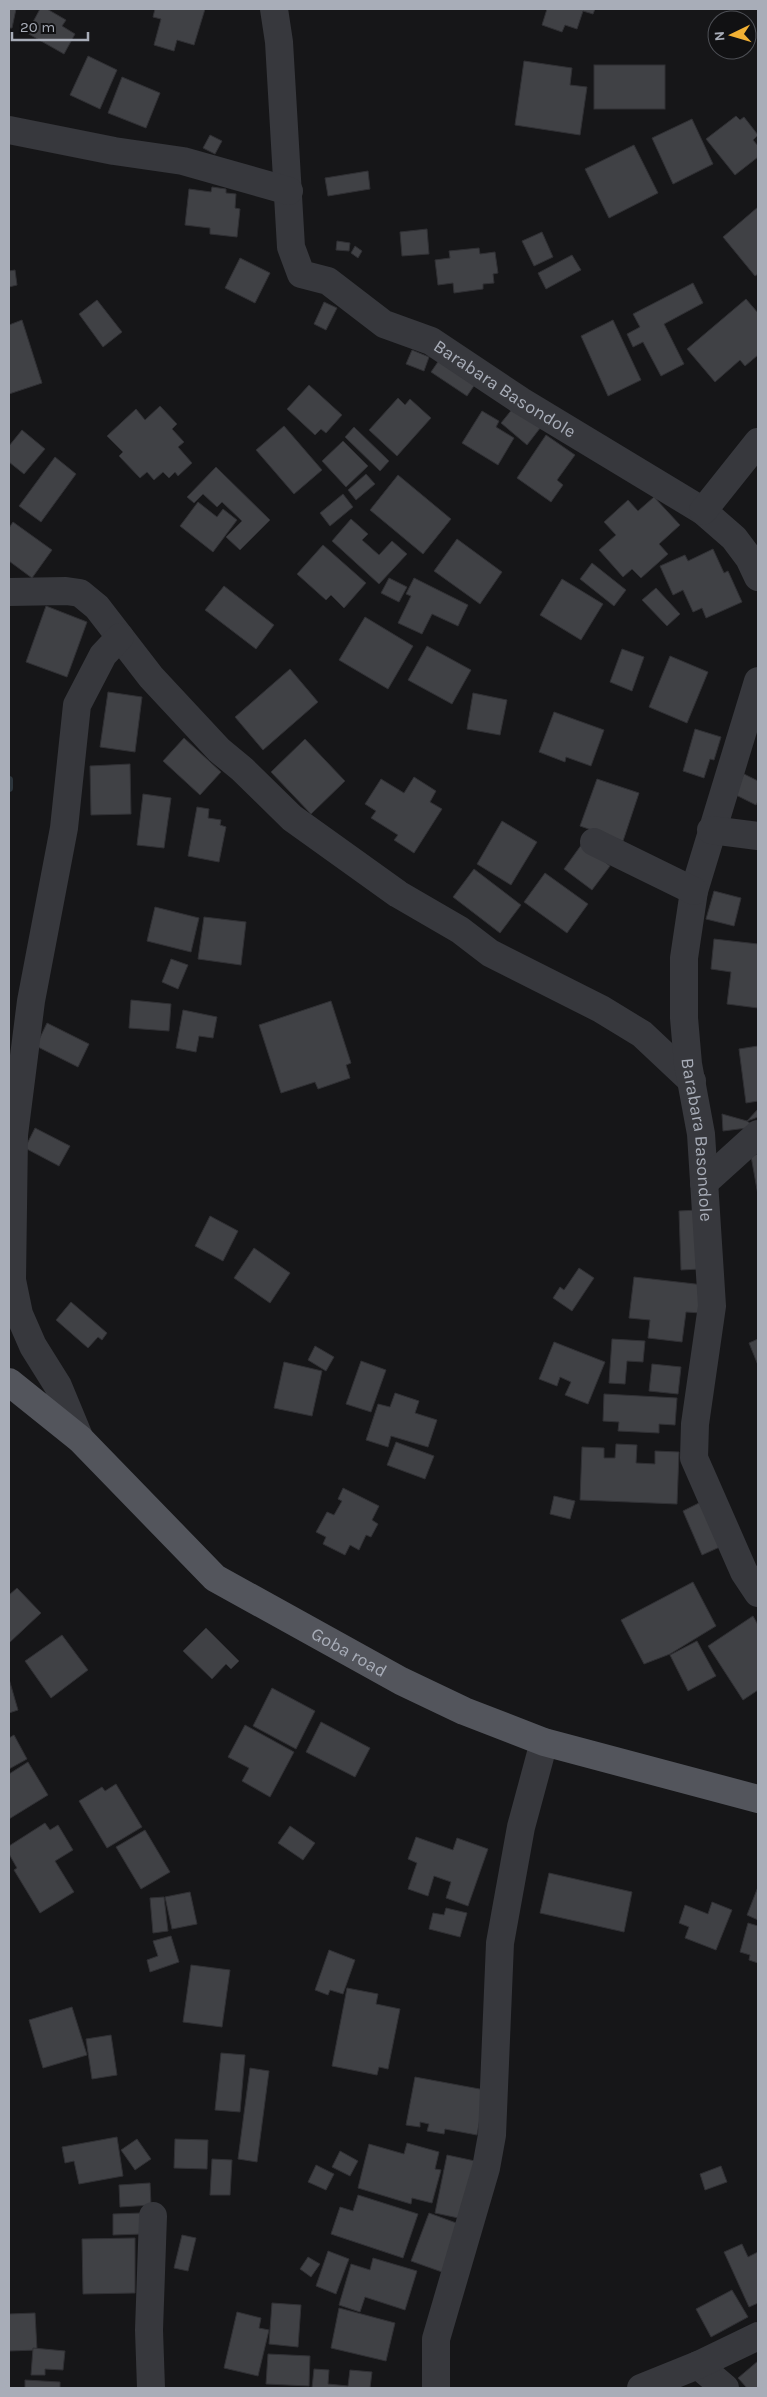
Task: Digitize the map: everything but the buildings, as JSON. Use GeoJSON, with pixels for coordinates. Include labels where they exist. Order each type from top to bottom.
{"type":"FeatureCollection","features":[{"type":"Feature","properties":{"kind":"main road","name":"Goba road"},"geometry":{"type":"LineString","coordinates":[[9,1382],[80,1439],[215,1578],[401,1681],[464,1711],[544,1742],[758,1799]]}},
{"type":"Feature","properties":{"kind":"street"},"geometry":{"type":"LineString","coordinates":[[9,130],[114,152],[184,161],[288,191],[279,42],[274,9]]}},
{"type":"Feature","properties":{"kind":"street","name":"Barabara Basondole"},"geometry":{"type":"LineString","coordinates":[[288,191],[291,247],[301,274],[328,281],[384,324],[431,341],[520,402],[703,511],[734,538],[749,558],[758,577]]}},
{"type":"Feature","properties":{"kind":"street"},"geometry":{"type":"LineString","coordinates":[[703,511],[758,442]]}},
{"type":"Feature","properties":{"kind":"street"},"geometry":{"type":"LineString","coordinates":[[9,592],[66,591],[80,593],[97,607],[151,677],[219,750],[242,769],[292,818],[377,880],[427,913],[460,930],[490,953],[601,1009],[642,1034],[692,1081]]}},
{"type":"Feature","properties":{"kind":"street"},"geometry":{"type":"LineString","coordinates":[[80,1439],[58,1386],[34,1346],[17,1306],[12,1280],[14,1135],[31,1001],[64,828],[77,705],[103,654],[120,637]]}},
{"type":"Feature","properties":{"kind":"street","name":"Barabara Basondole"},"geometry":{"type":"LineString","coordinates":[[758,681],[711,830],[694,891],[684,958],[684,1018],[701,1134],[712,1306],[695,1424],[694,1458],[744,1572],[758,1593]]}},
{"type":"Feature","properties":{"kind":"street"},"geometry":{"type":"LineString","coordinates":[[711,830],[758,836]]}},
{"type":"Feature","properties":{"kind":"street"},"geometry":{"type":"LineString","coordinates":[[594,842],[694,891]]}},
{"type":"Feature","properties":{"kind":"street"},"geometry":{"type":"LineString","coordinates":[[704,1183],[758,1134]]}},
{"type":"Feature","properties":{"kind":"street"},"geometry":{"type":"LineString","coordinates":[[436,2388],[436,2340],[486,2168],[492,2134],[500,1943],[521,1827],[544,1742]]}},
{"type":"Feature","properties":{"kind":"street"},"geometry":{"type":"LineString","coordinates":[[151,2388],[150,2330],[153,2216]]}},
{"type":"Feature","properties":{"kind":"street"},"geometry":{"type":"LineString","coordinates":[[641,2388],[698,2366],[758,2336]]}},
{"type":"Feature","properties":{"kind":"street"},"geometry":{"type":"LineString","coordinates":[[698,2366],[725,2388]]}},
{"type":"Feature","properties":{"kind":"waterway"},"geometry":{"type":"LineString","coordinates":[[9,780],[9,788]]}}]}
